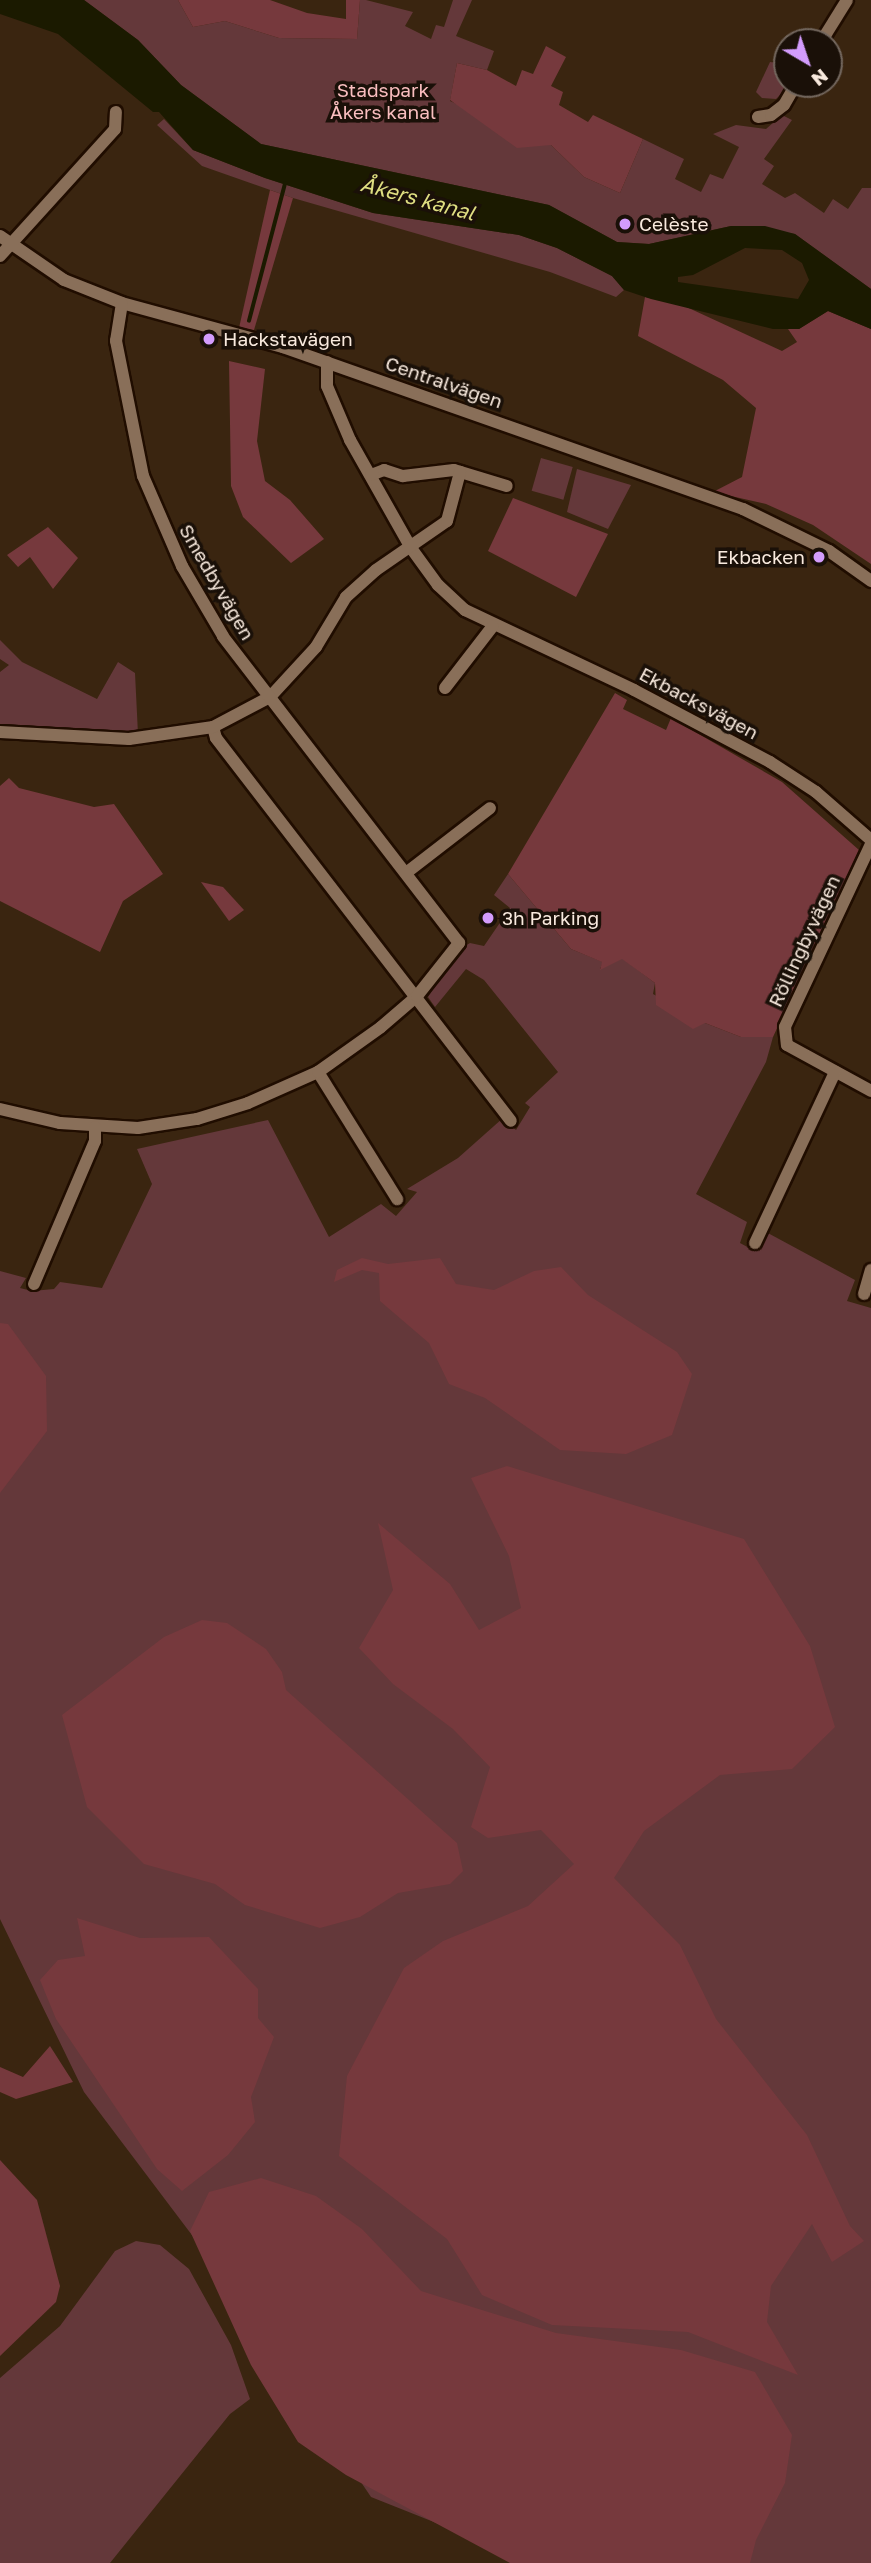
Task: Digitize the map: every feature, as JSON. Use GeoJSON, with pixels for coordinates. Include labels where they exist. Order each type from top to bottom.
{"type":"FeatureCollection","features":[{"type":"Feature","properties":{"kind":"street"},"geometry":{"type":"LineString","coordinates":[[830,28],[847,0]]}},
{"type":"Feature","properties":{"kind":"street"},"geometry":{"type":"LineString","coordinates":[[758,117],[771,115],[784,105],[788,98]]}},
{"type":"Feature","properties":{"kind":"street"},"geometry":{"type":"LineString","coordinates":[[0,256],[6,240],[115,129],[116,111]]}},
{"type":"Feature","properties":{"kind":"street","name":"Centralvägen"},"geometry":{"type":"LineString","coordinates":[[6,240],[65,280],[122,303],[327,362],[743,509],[829,551],[871,581]]}},
{"type":"Feature","properties":{"kind":"street","name":"Smedbyvägen"},"geometry":{"type":"LineString","coordinates":[[122,303],[116,341],[142,476],[182,566],[223,636],[459,943],[417,996]]}},
{"type":"Feature","properties":{"kind":"street","name":"Ekbacksvägen"},"geometry":{"type":"LineString","coordinates":[[327,362],[327,386],[337,414],[411,548],[438,585],[466,610],[493,626],[634,690],[770,762],[816,792],[871,841]]}},
{"type":"Feature","properties":{"kind":"street"},"geometry":{"type":"LineString","coordinates":[[372,475],[384,470],[403,476],[460,472],[507,486]]}},
{"type":"Feature","properties":{"kind":"street"},"geometry":{"type":"LineString","coordinates":[[0,732],[130,739],[213,727],[270,697],[316,647],[346,597],[376,570],[447,522],[460,472]]}},
{"type":"Feature","properties":{"kind":"street"},"geometry":{"type":"LineString","coordinates":[[445,688],[493,626]]}},
{"type":"Feature","properties":{"kind":"street"},"geometry":{"type":"LineString","coordinates":[[213,727],[216,738],[511,1121]]}},
{"type":"Feature","properties":{"kind":"street"},"geometry":{"type":"LineString","coordinates":[[406,873],[490,808]]}},
{"type":"Feature","properties":{"kind":"street","name":"Röllingbyvägen"},"geometry":{"type":"LineString","coordinates":[[871,841],[785,1027],[787,1045],[871,1091]]}},
{"type":"Feature","properties":{"kind":"street"},"geometry":{"type":"LineString","coordinates":[[0,1109],[95,1127],[138,1128],[197,1119],[248,1103],[318,1072],[417,996]]}},
{"type":"Feature","properties":{"kind":"street"},"geometry":{"type":"LineString","coordinates":[[318,1072],[397,1199]]}},
{"type":"Feature","properties":{"kind":"street"},"geometry":{"type":"LineString","coordinates":[[755,1243],[835,1072]]}},
{"type":"Feature","properties":{"kind":"street"},"geometry":{"type":"LineString","coordinates":[[34,1284],[94,1141],[95,1127]]}},
{"type":"Feature","properties":{"kind":"street"},"geometry":{"type":"LineString","coordinates":[[864,1294],[871,1270]]}},
{"type":"Feature","properties":{"kind":"green space","name":"Stadspark Åkers kanal"},"geometry":{"type":"Polygon","coordinates":[[[84,0],[178,0],[193,27],[225,21],[279,38],[357,39],[360,0],[366,0],[413,12],[405,26],[431,39],[436,25],[444,27],[453,0],[472,0],[456,36],[494,51],[487,70],[457,63],[450,101],[551,145],[584,177],[620,193],[643,139],[684,159],[675,179],[701,192],[710,174],[723,179],[739,147],[713,134],[736,125],[766,129],[782,115],[792,120],[764,159],[774,166],[762,184],[785,198],[795,193],[824,213],[833,199],[848,209],[862,188],[871,188],[871,289],[795,234],[731,226],[649,244],[617,242],[549,205],[261,144],[181,85],[138,40],[84,0]]]}},
{"type":"Feature","properties":{"kind":"green space"},"geometry":{"type":"Polygon","coordinates":[[[770,62],[773,62],[773,98],[777,98],[776,99],[762,98],[756,92],[770,62]]]}},
{"type":"Feature","properties":{"kind":"green space"},"geometry":{"type":"Polygon","coordinates":[[[164,119],[193,150],[265,178],[373,213],[519,235],[557,248],[612,276],[624,290],[616,297],[550,272],[293,198],[202,166],[157,125],[164,119]]]}},
{"type":"Feature","properties":{"kind":"green space"},"geometry":{"type":"Polygon","coordinates":[[[541,458],[573,467],[563,500],[532,491],[541,458]]]}},
{"type":"Feature","properties":{"kind":"green space"},"geometry":{"type":"Polygon","coordinates":[[[577,469],[631,485],[608,529],[567,512],[577,469]]]}},
{"type":"Feature","properties":{"kind":"green space"},"geometry":{"type":"Polygon","coordinates":[[[0,640],[22,662],[97,699],[118,662],[135,673],[138,734],[0,727],[0,672],[9,665],[0,659],[0,640]]]}},
{"type":"Feature","properties":{"kind":"green space"},"geometry":{"type":"Polygon","coordinates":[[[508,874],[571,949],[603,962],[600,969],[622,958],[655,983],[653,994],[705,1023],[741,1037],[773,1037],[766,1062],[696,1194],[747,1222],[740,1243],[753,1250],[766,1232],[855,1280],[847,1301],[871,1308],[871,2563],[537,2563],[371,2497],[216,2267],[84,2092],[0,1919],[0,1271],[26,1278],[20,1288],[32,1291],[54,1289],[60,1282],[102,1288],[152,1184],[137,1149],[268,1120],[329,1237],[381,1204],[396,1216],[417,1192],[407,1189],[458,1158],[503,1118],[516,1130],[530,1107],[525,1103],[558,1072],[484,980],[466,969],[435,1007],[428,997],[458,950],[470,943],[484,946],[510,908],[494,895],[508,874]]]}},
{"type":"Feature","properties":{"kind":"green space"},"geometry":{"type":"Polygon","coordinates":[[[136,2241],[160,2245],[189,2269],[231,2345],[250,2399],[230,2414],[110,2563],[0,2563],[0,2378],[60,2326],[115,2251],[136,2241]]]}},
{"type":"Feature","properties":{"kind":"shaded area"},"geometry":{"type":"Polygon","coordinates":[[[178,0],[270,0],[307,13],[346,19],[346,0],[360,0],[357,39],[279,38],[225,21],[193,27],[178,0]]]}},
{"type":"Feature","properties":{"kind":"shaded area"},"geometry":{"type":"Polygon","coordinates":[[[546,46],[566,57],[551,86],[563,92],[559,105],[588,122],[593,115],[643,139],[620,193],[584,177],[551,145],[517,148],[450,100],[457,63],[487,70],[516,86],[522,70],[533,74],[546,46]]]}},
{"type":"Feature","properties":{"kind":"shaded area"},"geometry":{"type":"Polygon","coordinates":[[[270,190],[293,198],[254,330],[239,328],[270,190]]]}},
{"type":"Feature","properties":{"kind":"shaded area"},"geometry":{"type":"Polygon","coordinates":[[[645,297],[680,304],[782,351],[797,342],[788,329],[799,329],[828,311],[871,329],[871,564],[813,525],[766,504],[713,492],[742,477],[756,408],[723,380],[638,336],[645,297]]]}},
{"type":"Feature","properties":{"kind":"shaded area"},"geometry":{"type":"Polygon","coordinates":[[[229,361],[265,369],[257,441],[265,481],[290,500],[324,539],[291,563],[243,517],[231,486],[229,361]]]}},
{"type":"Feature","properties":{"kind":"shaded area"},"geometry":{"type":"Polygon","coordinates":[[[513,498],[608,534],[576,597],[488,551],[513,498]]]}},
{"type":"Feature","properties":{"kind":"shaded area"},"geometry":{"type":"Polygon","coordinates":[[[48,527],[78,558],[53,589],[30,557],[18,567],[7,555],[48,527]]]}},
{"type":"Feature","properties":{"kind":"shaded area"},"geometry":{"type":"Polygon","coordinates":[[[615,693],[627,700],[623,709],[666,730],[671,718],[782,782],[859,850],[773,1037],[741,1037],[705,1023],[693,1029],[656,1005],[655,983],[622,959],[600,970],[602,962],[571,949],[508,874],[615,693]]]}},
{"type":"Feature","properties":{"kind":"shaded area"},"geometry":{"type":"Polygon","coordinates":[[[9,778],[19,788],[94,807],[114,804],[163,874],[123,901],[100,952],[0,901],[0,786],[9,778]]]}},
{"type":"Feature","properties":{"kind":"shaded area"},"geometry":{"type":"Polygon","coordinates":[[[201,882],[223,887],[244,910],[229,921],[201,882]]]}},
{"type":"Feature","properties":{"kind":"shaded area"},"geometry":{"type":"Polygon","coordinates":[[[362,1258],[388,1264],[440,1258],[456,1284],[494,1290],[534,1271],[561,1267],[588,1295],[677,1352],[692,1374],[672,1435],[626,1454],[560,1450],[485,1398],[449,1384],[429,1343],[380,1301],[379,1273],[362,1270],[334,1282],[337,1270],[362,1258]]]}},
{"type":"Feature","properties":{"kind":"shaded area"},"geometry":{"type":"Polygon","coordinates":[[[0,1323],[8,1324],[46,1376],[47,1431],[0,1493],[0,1323]]]}},
{"type":"Feature","properties":{"kind":"shaded area"},"geometry":{"type":"Polygon","coordinates":[[[507,1466],[744,1539],[810,1646],[835,1727],[792,1769],[720,1775],[644,1831],[614,1878],[680,1945],[716,2019],[807,2135],[850,2226],[864,2241],[832,2262],[812,2224],[771,2286],[767,2322],[798,2375],[688,2332],[552,2325],[482,2295],[447,2239],[339,2156],[347,2076],[404,1968],[443,1941],[528,1906],[574,1864],[541,1830],[488,1838],[471,1827],[490,1767],[453,1729],[393,1684],[359,1648],[393,1590],[378,1523],[450,1584],[479,1630],[521,1608],[509,1556],[471,1478],[507,1466]]]}},
{"type":"Feature","properties":{"kind":"shaded area"},"geometry":{"type":"Polygon","coordinates":[[[202,1620],[227,1623],[266,1649],[282,1672],[286,1690],[457,1843],[463,1871],[450,1884],[398,1893],[360,1917],[320,1928],[245,1905],[215,1884],[144,1864],[87,1807],[62,1715],[164,1637],[202,1620]]]}},
{"type":"Feature","properties":{"kind":"shaded area"},"geometry":{"type":"Polygon","coordinates":[[[77,1918],[140,1938],[209,1937],[258,1989],[258,2018],[274,2037],[251,2097],[255,2122],[228,2155],[182,2191],[157,2169],[56,2019],[40,1980],[58,1960],[85,1956],[77,1918]]]}},
{"type":"Feature","properties":{"kind":"shaded area"},"geometry":{"type":"Polygon","coordinates":[[[50,2046],[73,2082],[16,2099],[0,2092],[0,2067],[23,2077],[50,2046]]]}},
{"type":"Feature","properties":{"kind":"shaded area"},"geometry":{"type":"Polygon","coordinates":[[[0,2160],[37,2200],[60,2286],[56,2302],[0,2356],[0,2160]]]}},
{"type":"Feature","properties":{"kind":"shaded area"},"geometry":{"type":"Polygon","coordinates":[[[261,2178],[316,2196],[362,2229],[421,2291],[556,2333],[681,2350],[755,2372],[792,2435],[785,2483],[756,2540],[750,2563],[510,2563],[346,2475],[298,2442],[251,2365],[190,2231],[209,2192],[261,2178]]]}},
{"type":"Feature","properties":{"kind":"water","name":"Åkers kanal"},"geometry":{"type":"Polygon","coordinates":[[[0,0],[84,0],[138,40],[181,85],[261,144],[549,205],[617,242],[649,244],[731,226],[765,226],[795,234],[871,289],[871,329],[828,311],[799,329],[773,329],[651,299],[624,290],[612,276],[557,248],[519,235],[373,213],[265,178],[193,150],[159,112],[153,112],[58,34],[0,14],[0,0]],[[745,248],[693,275],[678,277],[678,282],[798,299],[809,280],[802,263],[782,250],[745,248]]]}},
{"type":"Feature","properties":{"kind":"waterway"},"geometry":{"type":"LineString","coordinates":[[249,321],[285,184]]}},
{"type":"Feature","properties":{"kind":"place","name":"Celèste"},"geometry":{"type":"Point","coordinates":[625,224]}},
{"type":"Feature","properties":{"kind":"place","name":"Hackstavägen"},"geometry":{"type":"Point","coordinates":[209,339]}},
{"type":"Feature","properties":{"kind":"place","name":"Ekbacken"},"geometry":{"type":"Point","coordinates":[819,557]}},
{"type":"Feature","properties":{"kind":"place","name":"3h Parking"},"geometry":{"type":"Point","coordinates":[488,918]}}]}
